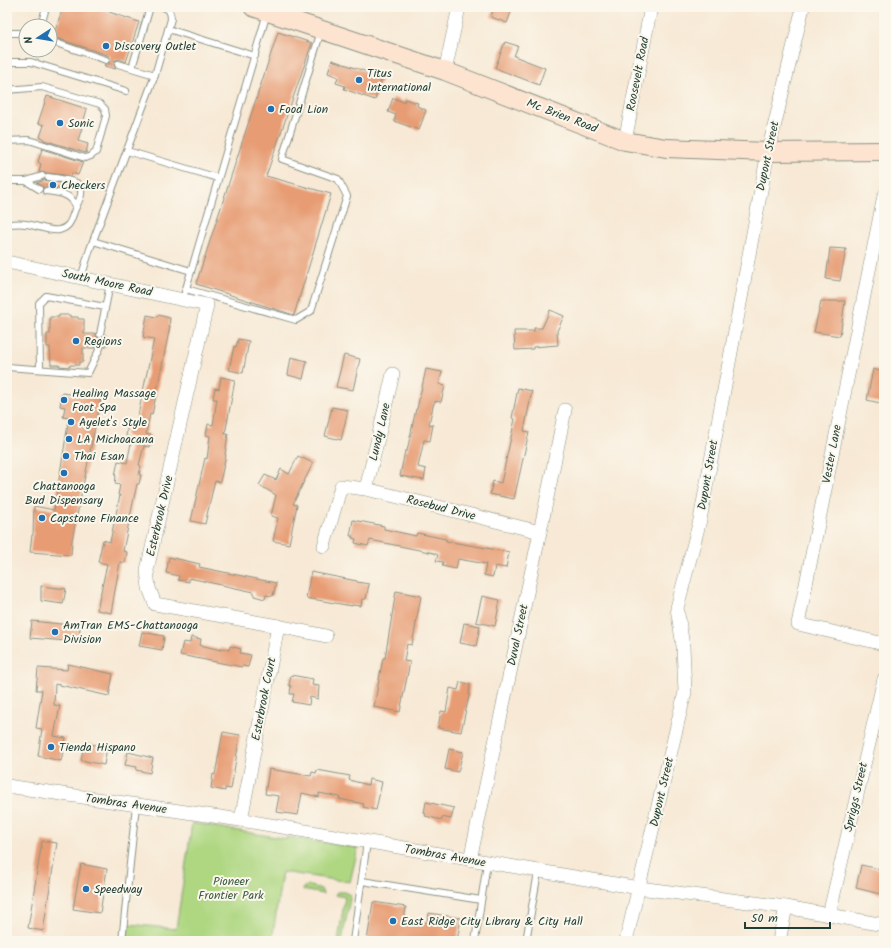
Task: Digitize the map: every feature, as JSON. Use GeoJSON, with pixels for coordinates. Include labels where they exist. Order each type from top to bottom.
{"type":"FeatureCollection","features":[{"type":"Feature","properties":{"kind":"main road","name":"Mc Brien Road"},"geometry":{"type":"LineString","coordinates":[[261,9],[445,71],[625,141],[666,148],[768,152],[884,151]]}},
{"type":"Feature","properties":{"kind":"street"},"geometry":{"type":"LineString","coordinates":[[445,71],[459,7]]}},
{"type":"Feature","properties":{"kind":"street","name":"Roosevelt Road"},"geometry":{"type":"LineString","coordinates":[[625,141],[651,7]]}},
{"type":"Feature","properties":{"kind":"street","name":"Dupont Street"},"geometry":{"type":"LineString","coordinates":[[626,941],[685,692],[683,646],[677,608],[700,520],[768,152],[803,7]]}},
{"type":"Feature","properties":{"kind":"street","name":"Vester Lane"},"geometry":{"type":"LineString","coordinates":[[884,196],[798,624],[884,644]]}},
{"type":"Feature","properties":{"kind":"street","name":"South Moore Road"},"geometry":{"type":"LineString","coordinates":[[7,262],[110,284],[184,295],[207,305]]}},
{"type":"Feature","properties":{"kind":"street","name":"Esterbrook Drive"},"geometry":{"type":"LineString","coordinates":[[207,305],[147,570],[149,588],[155,604],[278,626]]}},
{"type":"Feature","properties":{"kind":"street","name":"Lundy Lane"},"geometry":{"type":"LineString","coordinates":[[366,489],[394,374]]}},
{"type":"Feature","properties":{"kind":"street","name":"Duval Street"},"geometry":{"type":"LineString","coordinates":[[470,860],[565,410]]}},
{"type":"Feature","properties":{"kind":"street","name":"Rosebud Drive"},"geometry":{"type":"LineString","coordinates":[[324,546],[341,486],[366,489],[540,532]]}},
{"type":"Feature","properties":{"kind":"street"},"geometry":{"type":"LineString","coordinates":[[278,626],[326,636]]}},
{"type":"Feature","properties":{"kind":"street","name":"Esterbrook Court"},"geometry":{"type":"LineString","coordinates":[[241,820],[278,626]]}},
{"type":"Feature","properties":{"kind":"street","name":"Spriggs Street"},"geometry":{"type":"LineString","coordinates":[[829,916],[884,679]]}},
{"type":"Feature","properties":{"kind":"street","name":"Tombras Avenue"},"geometry":{"type":"LineString","coordinates":[[7,786],[241,820],[538,872],[639,888],[786,907],[884,925]]}},
{"type":"Feature","properties":{"kind":"street"},"geometry":{"type":"LineString","coordinates":[[779,941],[786,907]]}},
{"type":"Feature","properties":{"kind":"lane"},"geometry":{"type":"LineString","coordinates":[[43,18],[46,7]]}},
{"type":"Feature","properties":{"kind":"lane"},"geometry":{"type":"LineString","coordinates":[[132,68],[150,7]]}},
{"type":"Feature","properties":{"kind":"lane"},"geometry":{"type":"LineString","coordinates":[[81,278],[93,241],[155,75],[171,19],[171,13],[167,8],[163,7]]}},
{"type":"Feature","properties":{"kind":"lane"},"geometry":{"type":"LineString","coordinates":[[261,9],[255,56],[184,295],[296,320],[311,311],[347,196],[338,179],[282,159],[321,30]]}},
{"type":"Feature","properties":{"kind":"lane"},"geometry":{"type":"LineString","coordinates":[[168,30],[255,56]]}},
{"type":"Feature","properties":{"kind":"lane"},"geometry":{"type":"LineString","coordinates":[[7,33],[18,33]]}},
{"type":"Feature","properties":{"kind":"lane"},"geometry":{"type":"LineString","coordinates":[[58,44],[106,60]]}},
{"type":"Feature","properties":{"kind":"lane"},"geometry":{"type":"LineString","coordinates":[[7,62],[31,62],[126,91]]}},
{"type":"Feature","properties":{"kind":"lane"},"geometry":{"type":"LineString","coordinates":[[118,64],[155,75]]}},
{"type":"Feature","properties":{"kind":"lane"},"geometry":{"type":"LineString","coordinates":[[7,90],[42,87],[100,104],[105,109],[106,116],[96,152],[85,158],[29,140],[7,141]]}},
{"type":"Feature","properties":{"kind":"lane"},"geometry":{"type":"LineString","coordinates":[[127,151],[218,178]]}},
{"type":"Feature","properties":{"kind":"lane"},"geometry":{"type":"LineString","coordinates":[[7,181],[26,181],[45,177],[76,182],[79,186],[81,195],[80,201],[76,206],[70,222],[67,226],[57,231],[25,224],[7,224]]}},
{"type":"Feature","properties":{"kind":"lane"},"geometry":{"type":"LineString","coordinates":[[26,181],[42,190],[68,196],[73,199],[76,206]]}},
{"type":"Feature","properties":{"kind":"lane"},"geometry":{"type":"LineString","coordinates":[[93,241],[191,271]]}},
{"type":"Feature","properties":{"kind":"lane"},"geometry":{"type":"LineString","coordinates":[[100,334],[110,284]]}},
{"type":"Feature","properties":{"kind":"lane"},"geometry":{"type":"LineString","coordinates":[[40,369],[39,303],[46,296],[105,307]]}},
{"type":"Feature","properties":{"kind":"lane"},"geometry":{"type":"LineString","coordinates":[[7,367],[88,373],[100,348]]}},
{"type":"Feature","properties":{"kind":"lane"},"geometry":{"type":"LineString","coordinates":[[122,941],[136,805]]}},
{"type":"Feature","properties":{"kind":"lane"},"geometry":{"type":"LineString","coordinates":[[353,941],[367,842]]}},
{"type":"Feature","properties":{"kind":"lane"},"geometry":{"type":"LineString","coordinates":[[475,941],[487,863]]}},
{"type":"Feature","properties":{"kind":"lane"},"geometry":{"type":"LineString","coordinates":[[526,941],[538,872]]}},
{"type":"Feature","properties":{"kind":"lane"},"geometry":{"type":"LineString","coordinates":[[362,881],[482,900]]}},
{"type":"Feature","properties":{"kind":"green space","name":"Pioneer Frontier Park"},"geometry":{"type":"Polygon","coordinates":[[[192,823],[287,839],[287,837],[358,848],[350,882],[282,872],[272,941],[126,941],[129,924],[176,929],[192,823]]]}},
{"type":"Feature","properties":{"kind":"green space"},"geometry":{"type":"Polygon","coordinates":[[[310,886],[321,889],[323,894],[303,890],[304,887],[310,886]]]}},
{"type":"Feature","properties":{"kind":"green space"},"geometry":{"type":"Polygon","coordinates":[[[337,892],[344,892],[350,895],[342,941],[338,941],[345,897],[335,895],[337,892]]]}},
{"type":"Feature","properties":{"kind":"building","name":"Discovery Outlet"},"geometry":{"type":"Polygon","coordinates":[[[63,7],[94,7],[139,22],[126,62],[119,59],[115,60],[114,65],[116,69],[104,66],[105,64],[109,64],[110,61],[110,57],[107,55],[58,39],[58,22],[63,7]]]}},
{"type":"Feature","properties":{"kind":"building"},"geometry":{"type":"Polygon","coordinates":[[[494,7],[513,7],[507,23],[491,17],[494,7]]]}},
{"type":"Feature","properties":{"kind":"building","name":"Food Lion"},"geometry":{"type":"Polygon","coordinates":[[[278,32],[312,43],[266,176],[331,194],[294,315],[196,284],[278,32]]]}},
{"type":"Feature","properties":{"kind":"building"},"geometry":{"type":"Polygon","coordinates":[[[505,42],[518,46],[514,56],[545,68],[539,85],[495,68],[505,42]]]}},
{"type":"Feature","properties":{"kind":"building","name":"Titus International"},"geometry":{"type":"Polygon","coordinates":[[[332,60],[382,77],[375,100],[344,89],[345,86],[336,83],[338,77],[328,73],[332,60]]]}},
{"type":"Feature","properties":{"kind":"building","name":"Sonic"},"geometry":{"type":"Polygon","coordinates":[[[47,96],[87,109],[78,141],[88,144],[86,153],[44,140],[40,137],[44,125],[38,123],[47,96]]]}},
{"type":"Feature","properties":{"kind":"building"},"geometry":{"type":"Polygon","coordinates":[[[393,98],[404,102],[405,99],[418,103],[417,106],[426,110],[419,130],[394,121],[396,115],[388,112],[393,98]]]}},
{"type":"Feature","properties":{"kind":"building"},"geometry":{"type":"Polygon","coordinates":[[[42,149],[83,162],[78,175],[72,173],[71,176],[39,172],[41,164],[38,162],[42,149]]]}},
{"type":"Feature","properties":{"kind":"building","name":"Checkers"},"geometry":{"type":"Polygon","coordinates":[[[44,180],[69,185],[68,191],[43,187],[37,183],[44,180]]]}},
{"type":"Feature","properties":{"kind":"building"},"geometry":{"type":"Polygon","coordinates":[[[830,248],[846,249],[840,281],[826,279],[830,248]]]}},
{"type":"Feature","properties":{"kind":"building"},"geometry":{"type":"Polygon","coordinates":[[[821,301],[845,301],[840,336],[814,332],[821,301]]]}},
{"type":"Feature","properties":{"kind":"building"},"geometry":{"type":"Polygon","coordinates":[[[550,310],[564,316],[557,331],[558,345],[515,350],[514,331],[534,331],[534,328],[542,328],[550,310]]]}},
{"type":"Feature","properties":{"kind":"building","name":"Regions"},"geometry":{"type":"Polygon","coordinates":[[[59,315],[70,315],[70,317],[84,319],[84,334],[96,334],[97,337],[100,338],[105,334],[106,347],[100,344],[95,348],[83,348],[83,362],[79,362],[79,365],[70,365],[70,367],[51,365],[50,347],[47,347],[47,334],[50,334],[50,317],[59,317],[59,315]]]}},
{"type":"Feature","properties":{"kind":"building"},"geometry":{"type":"Polygon","coordinates":[[[147,315],[157,317],[158,315],[170,318],[170,326],[152,415],[150,414],[146,434],[151,435],[149,447],[144,446],[139,465],[141,466],[139,475],[141,475],[139,484],[137,484],[123,551],[127,552],[125,563],[120,562],[111,613],[97,610],[107,564],[98,562],[103,540],[110,542],[120,495],[118,495],[120,485],[115,484],[118,461],[127,463],[132,438],[126,436],[128,424],[136,425],[154,339],[143,337],[147,315]]]}},
{"type":"Feature","properties":{"kind":"building"},"geometry":{"type":"Polygon","coordinates":[[[238,339],[249,341],[243,373],[229,370],[234,346],[236,347],[238,339]]]}},
{"type":"Feature","properties":{"kind":"building"},"geometry":{"type":"Polygon","coordinates":[[[344,355],[360,359],[353,390],[336,387],[344,355]]]}},
{"type":"Feature","properties":{"kind":"building"},"geometry":{"type":"Polygon","coordinates":[[[291,357],[307,361],[303,379],[288,375],[291,357]]]}},
{"type":"Feature","properties":{"kind":"building"},"geometry":{"type":"Polygon","coordinates":[[[426,369],[442,372],[439,384],[445,386],[441,402],[435,401],[433,406],[429,424],[433,425],[430,441],[424,440],[418,467],[426,469],[424,480],[400,476],[426,369]]]}},
{"type":"Feature","properties":{"kind":"building"},"geometry":{"type":"Polygon","coordinates":[[[873,369],[884,372],[884,386],[880,403],[867,400],[873,369]]]}},
{"type":"Feature","properties":{"kind":"building"},"geometry":{"type":"Polygon","coordinates":[[[221,377],[235,380],[225,434],[228,434],[226,455],[220,482],[215,481],[214,484],[205,524],[191,521],[205,458],[207,459],[210,436],[206,435],[208,424],[213,425],[217,399],[213,399],[215,388],[219,389],[221,377]]]}},
{"type":"Feature","properties":{"kind":"building"},"geometry":{"type":"Polygon","coordinates":[[[518,388],[532,391],[524,431],[529,432],[514,499],[490,494],[493,481],[501,483],[515,419],[512,418],[518,388]]]}},
{"type":"Feature","properties":{"kind":"building"},"geometry":{"type":"Polygon","coordinates":[[[62,393],[101,398],[72,540],[71,555],[30,552],[33,535],[34,506],[54,510],[69,418],[63,417],[65,407],[60,406],[62,393]]]}},
{"type":"Feature","properties":{"kind":"building"},"geometry":{"type":"Polygon","coordinates":[[[332,407],[348,410],[341,440],[325,436],[332,407]]]}},
{"type":"Feature","properties":{"kind":"building"},"geometry":{"type":"Polygon","coordinates":[[[298,456],[313,463],[293,504],[297,505],[289,544],[273,541],[278,518],[271,516],[276,495],[259,485],[265,475],[276,480],[281,469],[289,474],[298,456]]]}},
{"type":"Feature","properties":{"kind":"building"},"geometry":{"type":"Polygon","coordinates":[[[353,520],[384,526],[384,529],[416,536],[417,533],[446,539],[446,541],[509,552],[506,568],[495,566],[493,577],[484,575],[486,564],[458,559],[456,569],[442,566],[443,562],[436,561],[438,555],[434,553],[370,540],[368,546],[355,543],[356,539],[352,538],[353,536],[350,536],[353,520]]]}},
{"type":"Feature","properties":{"kind":"building"},"geometry":{"type":"Polygon","coordinates":[[[169,557],[200,564],[199,567],[276,583],[273,596],[266,595],[265,599],[254,596],[254,592],[189,578],[189,582],[178,580],[179,576],[166,573],[169,557]]]}},
{"type":"Feature","properties":{"kind":"building"},"geometry":{"type":"Polygon","coordinates":[[[311,572],[369,584],[366,599],[362,599],[361,606],[352,606],[306,598],[311,572]]]}},
{"type":"Feature","properties":{"kind":"building"},"geometry":{"type":"Polygon","coordinates":[[[41,586],[66,589],[63,604],[41,601],[41,586]]]}},
{"type":"Feature","properties":{"kind":"building"},"geometry":{"type":"Polygon","coordinates":[[[396,591],[421,596],[412,645],[407,644],[404,661],[410,662],[400,712],[374,707],[383,658],[385,658],[396,591]]]}},
{"type":"Feature","properties":{"kind":"building"},"geometry":{"type":"Polygon","coordinates":[[[482,596],[500,600],[495,626],[476,622],[482,596]]]}},
{"type":"Feature","properties":{"kind":"building","name":"AmTran EMS-Chattanooga Division"},"geometry":{"type":"Polygon","coordinates":[[[32,621],[80,626],[79,642],[30,638],[32,621]]]}},
{"type":"Feature","properties":{"kind":"building"},"geometry":{"type":"Polygon","coordinates":[[[464,623],[480,626],[476,646],[460,643],[464,623]]]}},
{"type":"Feature","properties":{"kind":"building"},"geometry":{"type":"Polygon","coordinates":[[[142,632],[164,636],[162,650],[139,646],[142,632]]]}},
{"type":"Feature","properties":{"kind":"building"},"geometry":{"type":"Polygon","coordinates":[[[191,637],[201,639],[200,645],[221,650],[221,648],[229,650],[230,646],[241,649],[240,653],[251,655],[248,667],[180,655],[183,642],[190,643],[191,637]]]}},
{"type":"Feature","properties":{"kind":"building"},"geometry":{"type":"Polygon","coordinates":[[[68,664],[113,674],[109,696],[55,684],[54,705],[60,706],[54,736],[66,738],[61,761],[38,756],[42,729],[36,728],[42,690],[36,690],[38,668],[67,670],[68,664]]]}},
{"type":"Feature","properties":{"kind":"building"},"geometry":{"type":"Polygon","coordinates":[[[291,675],[313,679],[312,685],[319,686],[318,699],[310,697],[309,705],[292,702],[294,694],[290,694],[291,686],[289,685],[291,675]]]}},
{"type":"Feature","properties":{"kind":"building"},"geometry":{"type":"Polygon","coordinates":[[[460,682],[470,684],[469,696],[461,732],[438,728],[441,711],[446,712],[450,688],[458,690],[460,682]]]}},
{"type":"Feature","properties":{"kind":"building"},"geometry":{"type":"Polygon","coordinates":[[[223,732],[240,735],[231,789],[225,788],[225,791],[211,788],[223,732]]]}},
{"type":"Feature","properties":{"kind":"building"},"geometry":{"type":"Polygon","coordinates":[[[84,743],[107,747],[104,765],[81,760],[84,743]]]}},
{"type":"Feature","properties":{"kind":"building"},"geometry":{"type":"Polygon","coordinates":[[[449,749],[463,752],[458,772],[445,769],[449,749]]]}},
{"type":"Feature","properties":{"kind":"building"},"geometry":{"type":"Polygon","coordinates":[[[128,752],[153,758],[150,773],[136,770],[137,767],[125,765],[128,752]]]}},
{"type":"Feature","properties":{"kind":"building"},"geometry":{"type":"Polygon","coordinates":[[[269,769],[311,776],[312,772],[316,773],[317,770],[350,776],[349,780],[368,785],[369,779],[382,782],[376,810],[363,807],[364,804],[339,799],[340,797],[319,793],[319,797],[302,793],[298,815],[276,812],[279,796],[265,794],[269,769]]]}},
{"type":"Feature","properties":{"kind":"building"},"geometry":{"type":"Polygon","coordinates":[[[426,802],[454,808],[451,819],[442,817],[442,820],[425,816],[426,814],[424,813],[426,802]]]}},
{"type":"Feature","properties":{"kind":"building"},"geometry":{"type":"Polygon","coordinates":[[[42,841],[57,843],[43,931],[28,928],[42,841]]]}},
{"type":"Feature","properties":{"kind":"building"},"geometry":{"type":"Polygon","coordinates":[[[81,864],[107,869],[100,913],[73,909],[81,864]]]}},
{"type":"Feature","properties":{"kind":"building"},"geometry":{"type":"Polygon","coordinates":[[[861,865],[884,870],[884,878],[880,894],[856,888],[861,865]]]}},
{"type":"Feature","properties":{"kind":"building","name":"East Ridge City Library & City Hall"},"geometry":{"type":"Polygon","coordinates":[[[373,902],[406,907],[404,919],[427,923],[429,913],[461,918],[457,941],[367,941],[373,902]]]}},
{"type":"Feature","properties":{"kind":"place","name":"Discovery Outlet"},"geometry":{"type":"Point","coordinates":[106,46]}},
{"type":"Feature","properties":{"kind":"place","name":"Titus International"},"geometry":{"type":"Point","coordinates":[359,80]}},
{"type":"Feature","properties":{"kind":"place","name":"Food Lion"},"geometry":{"type":"Point","coordinates":[271,109]}},
{"type":"Feature","properties":{"kind":"place","name":"Sonic"},"geometry":{"type":"Point","coordinates":[60,123]}},
{"type":"Feature","properties":{"kind":"place","name":"Checkers"},"geometry":{"type":"Point","coordinates":[53,185]}},
{"type":"Feature","properties":{"kind":"place","name":"Regions"},"geometry":{"type":"Point","coordinates":[76,341]}},
{"type":"Feature","properties":{"kind":"place","name":"Healing Massage Foot Spa"},"geometry":{"type":"Point","coordinates":[64,400]}},
{"type":"Feature","properties":{"kind":"place","name":"Ayelet's Style"},"geometry":{"type":"Point","coordinates":[71,422]}},
{"type":"Feature","properties":{"kind":"place","name":"LA Michoacana"},"geometry":{"type":"Point","coordinates":[69,439]}},
{"type":"Feature","properties":{"kind":"place","name":"Thai Esan"},"geometry":{"type":"Point","coordinates":[66,456]}},
{"type":"Feature","properties":{"kind":"place","name":"Chattanooga Bud Dispensary"},"geometry":{"type":"Point","coordinates":[64,473]}},
{"type":"Feature","properties":{"kind":"place","name":"Capstone Finance"},"geometry":{"type":"Point","coordinates":[42,518]}},
{"type":"Feature","properties":{"kind":"place","name":"AmTran EMS-Chattanooga Division"},"geometry":{"type":"Point","coordinates":[55,632]}},
{"type":"Feature","properties":{"kind":"place","name":"Tienda Hispano"},"geometry":{"type":"Point","coordinates":[51,747]}},
{"type":"Feature","properties":{"kind":"place","name":"Speedway"},"geometry":{"type":"Point","coordinates":[86,889]}},
{"type":"Feature","properties":{"kind":"place","name":"East Ridge City Library & City Hall"},"geometry":{"type":"Point","coordinates":[393,921]}}]}
